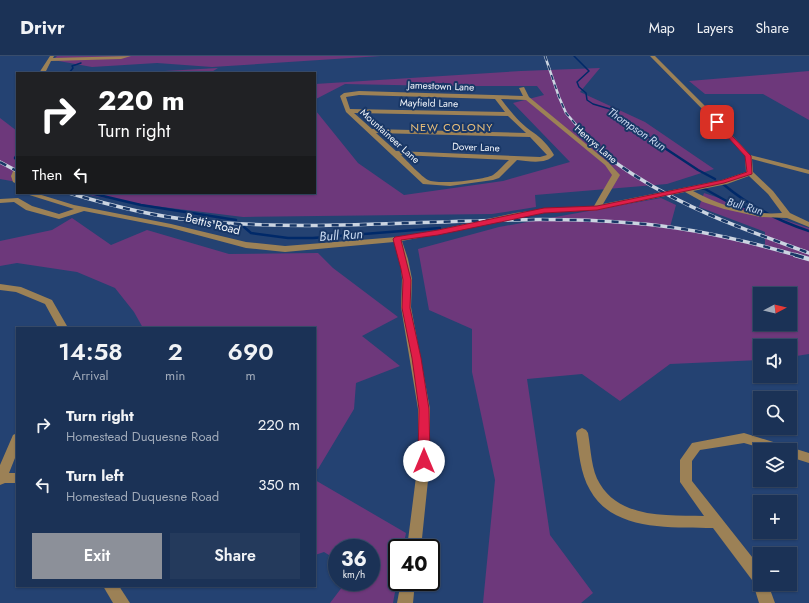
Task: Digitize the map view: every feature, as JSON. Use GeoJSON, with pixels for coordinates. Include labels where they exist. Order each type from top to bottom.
{"type":"FeatureCollection","features":[{"type":"Feature","properties":{"kind":"street"},"geometry":{"type":"LineString","coordinates":[[43,72],[51,58],[121,58],[129,56]]}},
{"type":"Feature","properties":{"kind":"street"},"geometry":{"type":"LineString","coordinates":[[652,56],[712,116],[748,156],[809,172]]}},
{"type":"Feature","properties":{"kind":"street"},"geometry":{"type":"LineString","coordinates":[[522,88],[527,98]]}},
{"type":"Feature","properties":{"kind":"street","name":"Jamestown Lane"},"geometry":{"type":"LineString","coordinates":[[346,94],[527,98]]}},
{"type":"Feature","properties":{"kind":"street","name":"Mountaineer Lane"},"geometry":{"type":"LineString","coordinates":[[346,94],[343,96],[348,111],[426,182],[436,185],[490,178],[496,176],[514,158]]}},
{"type":"Feature","properties":{"kind":"street"},"geometry":{"type":"LineString","coordinates":[[497,97],[510,114],[534,135]]}},
{"type":"Feature","properties":{"kind":"street","name":"Henrys Lane"},"geometry":{"type":"LineString","coordinates":[[527,98],[607,164],[616,175],[597,208]]}},
{"type":"Feature","properties":{"kind":"street","name":"Mayfield Lane"},"geometry":{"type":"LineString","coordinates":[[348,111],[510,114]]}},
{"type":"Feature","properties":{"kind":"street"},"geometry":{"type":"LineString","coordinates":[[369,131],[534,135]]}},
{"type":"Feature","properties":{"kind":"street","name":"Dover Lane"},"geometry":{"type":"LineString","coordinates":[[394,153],[540,159],[548,158],[551,154],[534,135]]}},
{"type":"Feature","properties":{"kind":"street"},"geometry":{"type":"LineString","coordinates":[[748,156],[750,173],[770,192],[787,215],[809,225]]}},
{"type":"Feature","properties":{"kind":"street","name":"Bettis Road"},"geometry":{"type":"LineString","coordinates":[[30,194],[83,209],[171,226],[262,247],[286,249],[397,239],[544,211],[597,208],[724,182],[750,173]]}},
{"type":"Feature","properties":{"kind":"street"},"geometry":{"type":"LineString","coordinates":[[686,190],[699,197],[723,206],[748,213],[776,216],[787,215]]}},
{"type":"Feature","properties":{"kind":"street"},"geometry":{"type":"LineString","coordinates":[[0,201],[15,200],[29,208],[59,217],[83,209]]}},
{"type":"Feature","properties":{"kind":"street"},"geometry":{"type":"LineString","coordinates":[[397,239],[405,266],[407,280],[406,308],[424,409],[424,461],[415,539]]}},
{"type":"Feature","properties":{"kind":"street"},"geometry":{"type":"LineString","coordinates":[[0,287],[18,289],[49,302],[62,327]]}},
{"type":"Feature","properties":{"kind":"street"},"geometry":{"type":"LineString","coordinates":[[582,434],[590,473],[596,488],[602,497],[613,506],[625,513],[642,518],[716,522]]}},
{"type":"Feature","properties":{"kind":"street"},"geometry":{"type":"LineString","coordinates":[[753,570],[686,482],[686,460],[696,446],[744,438],[761,443]]}},
{"type":"Feature","properties":{"kind":"street"},"geometry":{"type":"LineString","coordinates":[[16,440],[0,479],[16,478]]}},
{"type":"Feature","properties":{"kind":"street"},"geometry":{"type":"LineString","coordinates":[[797,454],[809,458]]}},
{"type":"Feature","properties":{"kind":"street"},"geometry":{"type":"LineString","coordinates":[[111,587],[122,603]]}},
{"type":"Feature","properties":{"kind":"street"},"geometry":{"type":"LineString","coordinates":[[405,603],[407,591]]}},
{"type":"Feature","properties":{"kind":"street"},"geometry":{"type":"LineString","coordinates":[[763,591],[767,603]]}},
{"type":"Feature","properties":{"kind":"shaded area"},"geometry":{"type":"Polygon","coordinates":[[[57,56],[381,56],[212,67],[157,63],[92,67],[53,60],[57,56]]]}},
{"type":"Feature","properties":{"kind":"shaded area"},"geometry":{"type":"Polygon","coordinates":[[[218,68],[212,72],[147,72],[218,68]]]}},
{"type":"Feature","properties":{"kind":"shaded area"},"geometry":{"type":"Polygon","coordinates":[[[600,68],[580,92],[645,122],[714,169],[667,184],[535,195],[536,207],[492,214],[243,217],[146,205],[84,194],[316,194],[316,111],[358,163],[404,195],[503,181],[570,162],[513,103],[544,95],[537,86],[345,84],[316,99],[316,84],[521,71],[600,68]]]}},
{"type":"Feature","properties":{"kind":"shaded area"},"geometry":{"type":"Polygon","coordinates":[[[809,71],[809,120],[763,94],[705,94],[689,81],[809,71]]]}},
{"type":"Feature","properties":{"kind":"shaded area"},"geometry":{"type":"Polygon","coordinates":[[[0,118],[16,130],[16,182],[0,179],[0,118]]]}},
{"type":"Feature","properties":{"kind":"shaded area"},"geometry":{"type":"Polygon","coordinates":[[[704,193],[809,228],[809,354],[797,356],[797,339],[753,339],[753,360],[670,364],[620,401],[582,374],[527,379],[550,535],[593,593],[581,603],[483,603],[495,480],[472,372],[472,329],[429,310],[418,249],[499,227],[661,198],[676,205],[670,227],[765,246],[765,232],[699,207],[704,193]]]}},
{"type":"Feature","properties":{"kind":"shaded area"},"geometry":{"type":"Polygon","coordinates":[[[72,218],[111,245],[147,230],[229,254],[318,253],[333,268],[398,317],[362,336],[400,366],[356,383],[354,409],[318,469],[316,468],[316,327],[142,327],[134,312],[115,288],[77,272],[17,263],[0,266],[0,241],[52,230],[72,218]]]}},
{"type":"Feature","properties":{"kind":"shaded area"},"geometry":{"type":"Polygon","coordinates":[[[316,481],[406,533],[405,539],[388,539],[388,591],[395,591],[393,603],[330,603],[339,591],[380,591],[380,539],[328,539],[328,554],[324,552],[316,555],[316,481]]]}},
{"type":"Feature","properties":{"kind":"waterway","name":"Thompson Run"},"geometry":{"type":"LineString","coordinates":[[574,56],[589,71],[577,82],[579,87],[586,93],[587,100],[593,104],[610,109],[632,127],[656,142]]}},
{"type":"Feature","properties":{"kind":"waterway","name":"Bull Run"},"geometry":{"type":"LineString","coordinates":[[70,72],[73,68],[72,66],[81,63]]}},
{"type":"Feature","properties":{"kind":"waterway","name":"Thompson Run"},"geometry":{"type":"LineString","coordinates":[[654,141],[698,170],[715,179]]}},
{"type":"Feature","properties":{"kind":"waterway","name":"Thompson Run"},"geometry":{"type":"LineString","coordinates":[[723,184],[763,212]]}},
{"type":"Feature","properties":{"kind":"waterway","name":"Bull Run"},"geometry":{"type":"LineString","coordinates":[[700,188],[705,189],[730,203],[763,212]]}},
{"type":"Feature","properties":{"kind":"waterway","name":"Bull Run"},"geometry":{"type":"LineString","coordinates":[[94,194],[141,205],[236,220]]}},
{"type":"Feature","properties":{"kind":"waterway","name":"Thompson Run"},"geometry":{"type":"LineString","coordinates":[[763,212],[809,231]]}},
{"type":"Feature","properties":{"kind":"waterway","name":"Bull Run"},"geometry":{"type":"LineString","coordinates":[[244,227],[251,233],[288,238],[313,238],[440,228]]}},
{"type":"Feature","properties":{"kind":"railway"},"geometry":{"type":"LineString","coordinates":[[545,56],[566,113],[591,142]]}},
{"type":"Feature","properties":{"kind":"railway"},"geometry":{"type":"LineString","coordinates":[[591,142],[617,164],[676,199],[719,219],[809,253]]}},
{"type":"Feature","properties":{"kind":"railway"},"geometry":{"type":"LineString","coordinates":[[0,162],[16,170]]}},
{"type":"Feature","properties":{"kind":"railway"},"geometry":{"type":"LineString","coordinates":[[72,194],[114,206],[161,216],[247,224],[302,226],[522,220],[577,220],[632,223],[716,235],[799,256]]}},
{"type":"Feature","properties":{"kind":"railway"},"geometry":{"type":"LineString","coordinates":[[795,255],[809,259]]}},
{"type":"Feature","properties":{"kind":"district","name":"NEW COLONY"},"geometry":{"type":"Point","coordinates":[452,127]}},
{"type":"Feature","properties":{"kind":"route"},"geometry":{"type":"LineString","coordinates":[[424,461],[424,409],[406,308],[407,280],[404,259],[397,239],[438,232],[515,215],[544,211],[597,208],[724,182],[750,173],[748,156],[717,122]]}}]}
